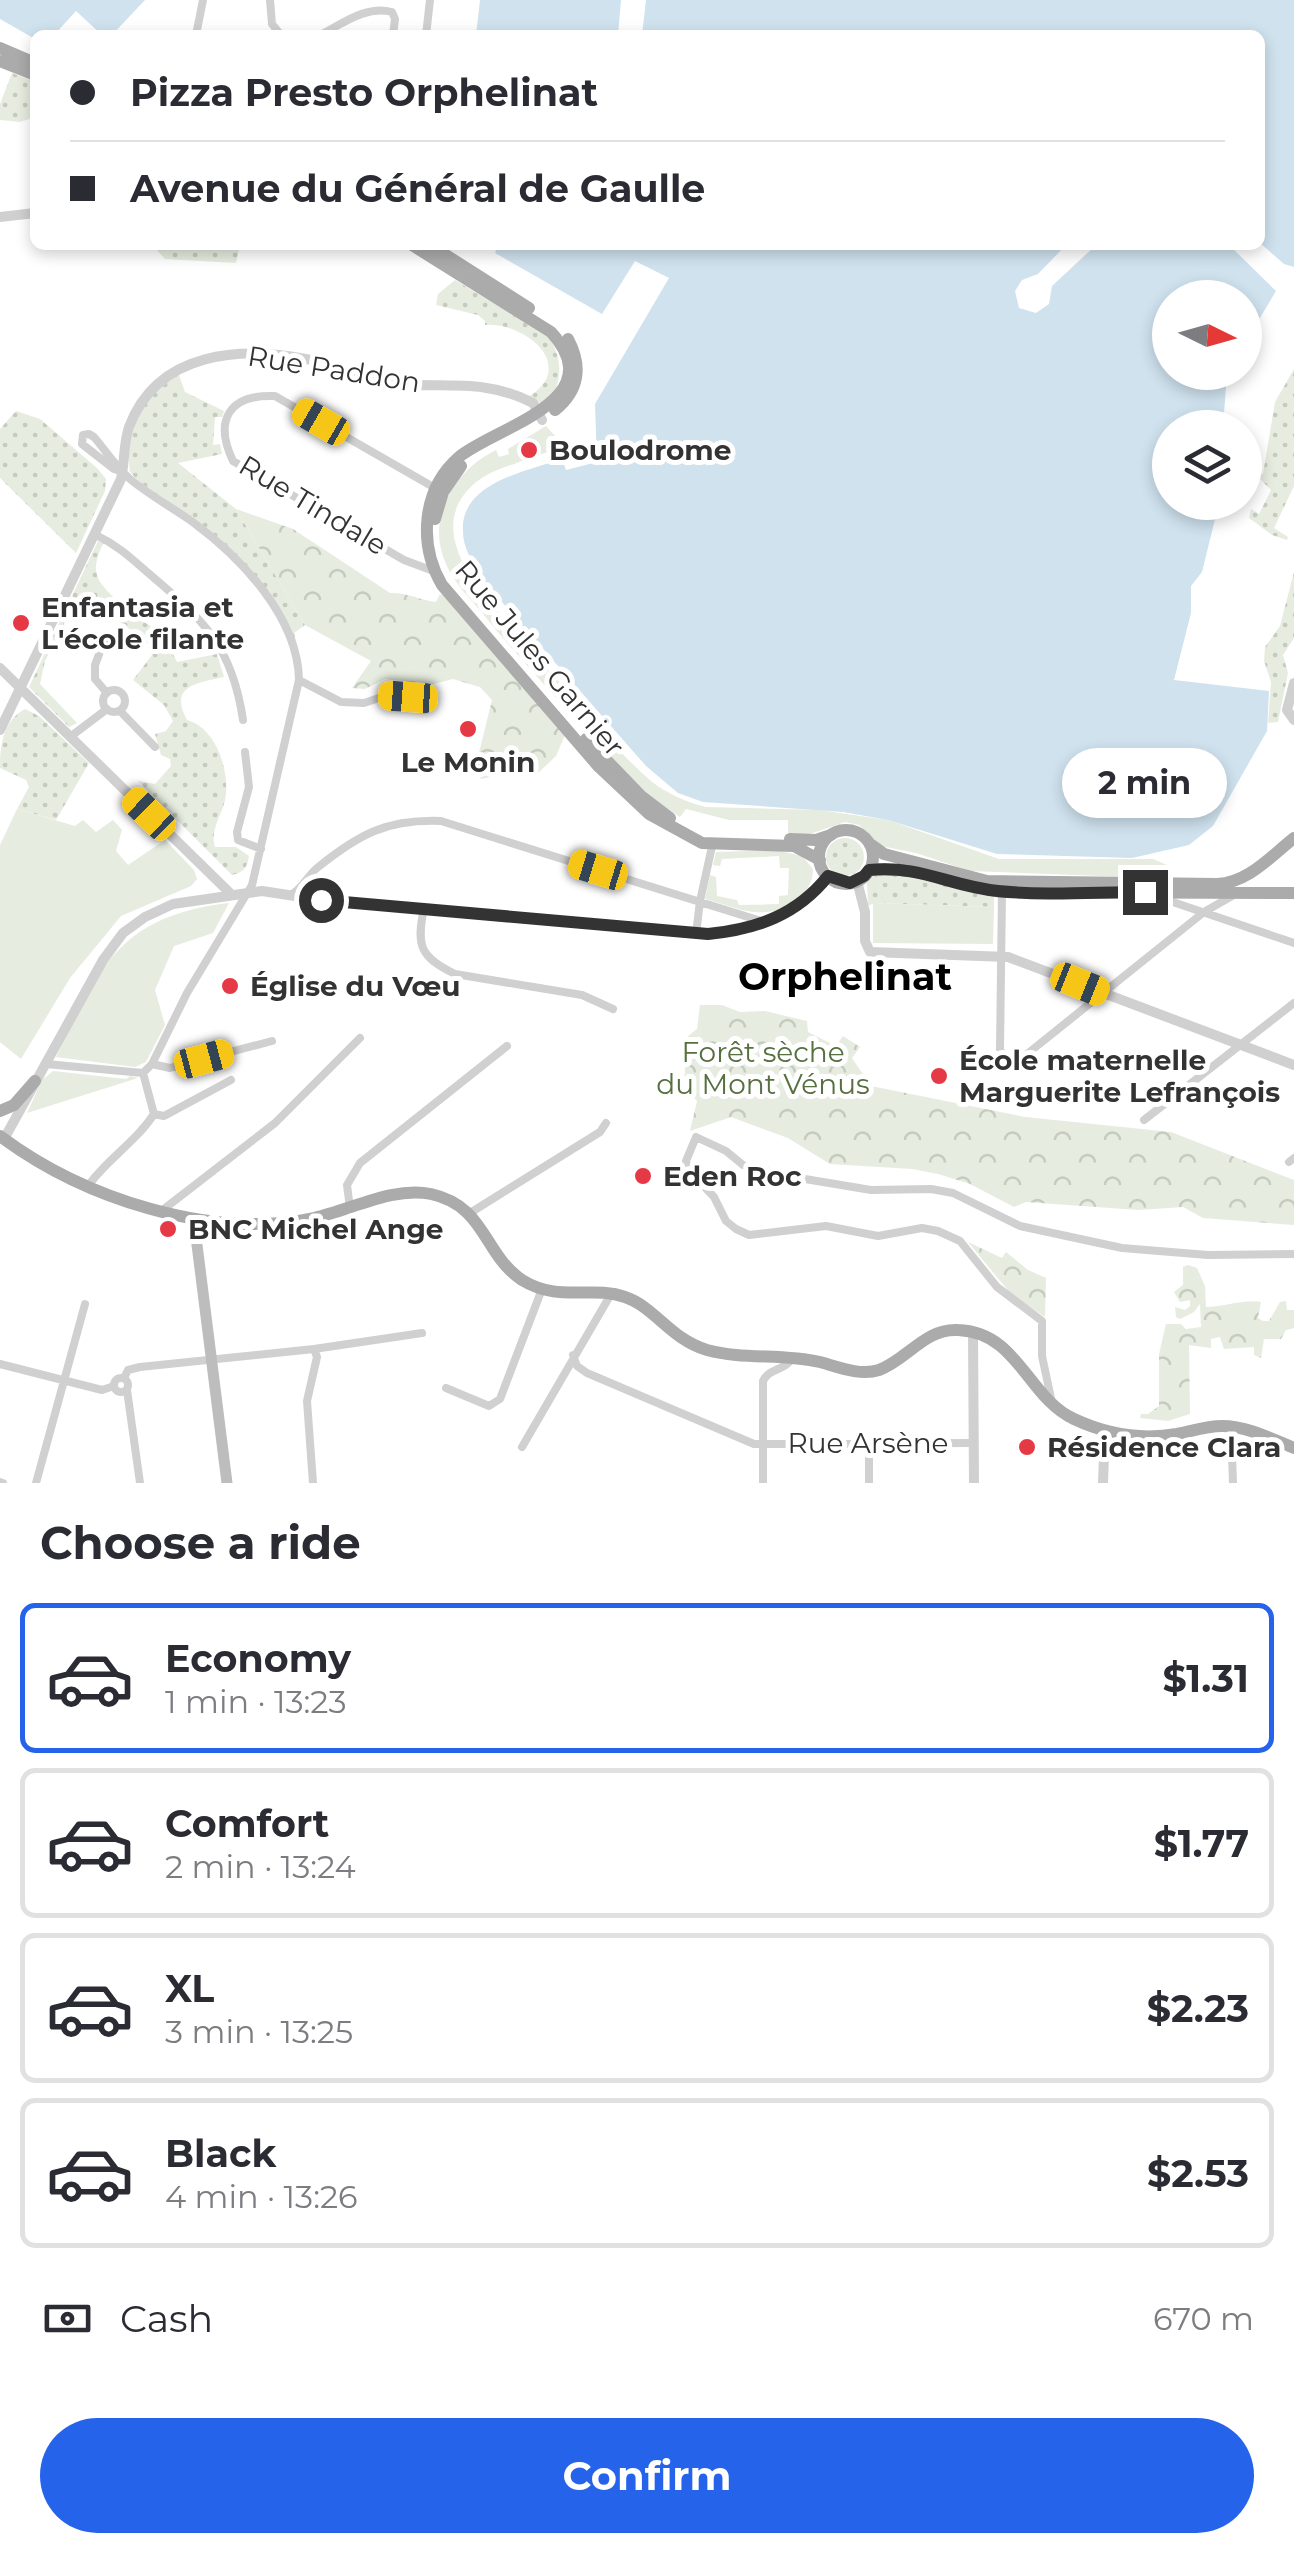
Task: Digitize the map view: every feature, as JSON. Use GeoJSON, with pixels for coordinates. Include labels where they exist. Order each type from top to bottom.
{"type":"FeatureCollection","features":[{"type":"Feature","properties":{"kind":"main road"},"geometry":{"type":"LineString","coordinates":[[0,48],[30,61]]}},
{"type":"Feature","properties":{"kind":"main road"},"geometry":{"type":"LineString","coordinates":[[0,61],[30,73]]}},
{"type":"Feature","properties":{"kind":"main road"},"geometry":{"type":"LineString","coordinates":[[432,252],[552,332],[567,356],[565,391],[543,414],[517,436],[478,454],[454,473]]}},
{"type":"Feature","properties":{"kind":"main road"},"geometry":{"type":"LineString","coordinates":[[432,252],[536,312],[567,337],[578,363],[574,388],[564,403],[462,454],[435,488]]}},
{"type":"Feature","properties":{"kind":"main road","name":"Rue Jules Garnier"},"geometry":{"type":"LineString","coordinates":[[454,473],[436,514],[441,568],[596,750],[650,804],[710,839]]}},
{"type":"Feature","properties":{"kind":"main road","name":"Rue Jules Garnier"},"geometry":{"type":"LineString","coordinates":[[435,488],[428,509],[427,533],[434,571],[442,586],[627,796],[678,832],[680,828],[710,839],[794,846],[820,860]]}},
{"type":"Feature","properties":{"kind":"main road"},"geometry":{"type":"LineString","coordinates":[[627,796],[634,795],[642,803],[650,804]]}},
{"type":"Feature","properties":{"kind":"main road"},"geometry":{"type":"LineString","coordinates":[[710,839],[762,836],[816,840],[852,831],[884,854],[988,881],[1294,893]]}},
{"type":"Feature","properties":{"kind":"main road"},"geometry":{"type":"LineString","coordinates":[[830,835],[822,846],[820,860],[828,876],[842,883],[857,881],[869,870],[898,867],[1002,892],[1233,889],[1294,838]]}},
{"type":"Feature","properties":{"kind":"main road"},"geometry":{"type":"LineString","coordinates":[[869,870],[870,844]]}},
{"type":"Feature","properties":{"kind":"main road"},"geometry":{"type":"LineString","coordinates":[[1268,858],[1260,881],[1270,892]]}},
{"type":"Feature","properties":{"kind":"main road"},"geometry":{"type":"LineString","coordinates":[[0,1111],[14,1105],[35,1082]]}},
{"type":"Feature","properties":{"kind":"main road"},"geometry":{"type":"LineString","coordinates":[[1,1142],[88,1186],[194,1220],[298,1221],[408,1192],[422,1193],[449,1200],[470,1213],[515,1275],[542,1289],[611,1294],[638,1303],[668,1330],[704,1349],[868,1372],[892,1364],[926,1338],[951,1330],[973,1332],[994,1340],[1013,1354],[1052,1406],[1078,1421],[1142,1436],[1231,1427],[1294,1448]]}},
{"type":"Feature","properties":{"kind":"main road"},"geometry":{"type":"LineString","coordinates":[[194,1220],[228,1483]]}},
{"type":"Feature","properties":{"kind":"street"},"geometry":{"type":"LineString","coordinates":[[197,30],[204,0]]}},
{"type":"Feature","properties":{"kind":"street"},"geometry":{"type":"LineString","coordinates":[[270,0],[272,24],[277,30]]}},
{"type":"Feature","properties":{"kind":"street"},"geometry":{"type":"LineString","coordinates":[[427,30],[430,0]]}},
{"type":"Feature","properties":{"kind":"street"},"geometry":{"type":"LineString","coordinates":[[330,30],[380,9],[392,12],[394,30]]}},
{"type":"Feature","properties":{"kind":"street"},"geometry":{"type":"LineString","coordinates":[[0,217],[30,214]]}},
{"type":"Feature","properties":{"kind":"street","name":"Rue Paddon"},"geometry":{"type":"LineString","coordinates":[[3,724],[123,472],[126,436],[145,398],[178,368],[222,354],[265,353],[316,361],[351,376],[387,383],[456,383],[494,389],[530,401],[540,416]]}},
{"type":"Feature","properties":{"kind":"street","name":"Rue Tindale"},"geometry":{"type":"LineString","coordinates":[[434,571],[404,560],[232,462],[224,442],[226,418],[241,401],[252,396],[275,396],[435,488]]}},
{"type":"Feature","properties":{"kind":"street"},"geometry":{"type":"LineString","coordinates":[[123,472],[114,470],[82,444],[84,435],[94,438],[123,472],[206,532],[248,572],[280,618],[298,670],[252,884],[187,994],[152,1064],[143,1073]]}},
{"type":"Feature","properties":{"kind":"street"},"geometry":{"type":"LineString","coordinates":[[436,514],[432,509],[438,492],[435,488],[454,473]]}},
{"type":"Feature","properties":{"kind":"street"},"geometry":{"type":"LineString","coordinates":[[96,535],[119,546],[199,616],[236,679],[243,720]]}},
{"type":"Feature","properties":{"kind":"street"},"geometry":{"type":"LineString","coordinates":[[436,545],[432,554],[434,571],[452,590],[458,591]]}},
{"type":"Feature","properties":{"kind":"street"},"geometry":{"type":"LineString","coordinates":[[106,636],[95,665],[95,680],[107,692]]}},
{"type":"Feature","properties":{"kind":"street"},"geometry":{"type":"LineString","coordinates":[[0,668],[232,895]]}},
{"type":"Feature","properties":{"kind":"street"},"geometry":{"type":"LineString","coordinates":[[298,680],[342,702],[364,702],[384,696],[432,699]]}},
{"type":"Feature","properties":{"kind":"street"},"geometry":{"type":"LineString","coordinates":[[1294,683],[1287,710],[1294,720]]}},
{"type":"Feature","properties":{"kind":"street"},"geometry":{"type":"LineString","coordinates":[[107,709],[103,699],[107,692],[117,690],[126,701],[120,710]]}},
{"type":"Feature","properties":{"kind":"street"},"geometry":{"type":"LineString","coordinates":[[3,724],[23,708],[46,714]]}},
{"type":"Feature","properties":{"kind":"street"},"geometry":{"type":"LineString","coordinates":[[70,737],[107,709],[120,710],[155,747]]}},
{"type":"Feature","properties":{"kind":"street"},"geometry":{"type":"LineString","coordinates":[[245,752],[249,787],[238,840],[261,849]]}},
{"type":"Feature","properties":{"kind":"street"},"geometry":{"type":"LineString","coordinates":[[286,896],[296,893],[316,868],[363,837],[391,823],[414,820],[441,822],[764,922]]}},
{"type":"Feature","properties":{"kind":"street"},"geometry":{"type":"LineString","coordinates":[[696,934],[710,839]]}},
{"type":"Feature","properties":{"kind":"street"},"geometry":{"type":"LineString","coordinates":[[196,899],[205,891],[207,882],[202,863]]}},
{"type":"Feature","properties":{"kind":"street"},"geometry":{"type":"LineString","coordinates":[[1,1142],[74,1009],[123,932],[159,910],[196,899],[262,892],[718,933],[796,910],[828,876]]}},
{"type":"Feature","properties":{"kind":"street"},"geometry":{"type":"LineString","coordinates":[[857,881],[870,952],[1000,955],[1294,1065]]}},
{"type":"Feature","properties":{"kind":"street"},"geometry":{"type":"LineString","coordinates":[[1002,892],[1000,1049],[1004,1057],[1021,1058],[1233,889]]}},
{"type":"Feature","properties":{"kind":"street"},"geometry":{"type":"LineString","coordinates":[[1145,892],[1294,943]]}},
{"type":"Feature","properties":{"kind":"street"},"geometry":{"type":"LineString","coordinates":[[424,908],[422,950],[440,967],[455,974],[582,996],[612,1009]]}},
{"type":"Feature","properties":{"kind":"street"},"geometry":{"type":"LineString","coordinates":[[1144,1120],[1294,1003]]}},
{"type":"Feature","properties":{"kind":"street"},"geometry":{"type":"LineString","coordinates":[[160,1212],[274,1123],[360,1038]]}},
{"type":"Feature","properties":{"kind":"street"},"geometry":{"type":"LineString","coordinates":[[152,1064],[170,1068],[272,1041]]}},
{"type":"Feature","properties":{"kind":"street"},"geometry":{"type":"LineString","coordinates":[[350,1208],[346,1185],[360,1164],[508,1046]]}},
{"type":"Feature","properties":{"kind":"street"},"geometry":{"type":"LineString","coordinates":[[46,1064],[143,1073]]}},
{"type":"Feature","properties":{"kind":"street"},"geometry":{"type":"LineString","coordinates":[[88,1186],[143,1131],[154,1114],[143,1073]]}},
{"type":"Feature","properties":{"kind":"street"},"geometry":{"type":"LineString","coordinates":[[154,1114],[164,1116],[231,1080]]}},
{"type":"Feature","properties":{"kind":"street"},"geometry":{"type":"LineString","coordinates":[[470,1213],[600,1132],[606,1123]]}},
{"type":"Feature","properties":{"kind":"street"},"geometry":{"type":"LineString","coordinates":[[1052,1406],[1042,1356],[1042,1321],[997,1287],[960,1241],[922,1228],[878,1236],[826,1226],[749,1234],[726,1221],[714,1197],[689,1170],[686,1160],[696,1137],[743,1164],[781,1175],[872,1190],[953,1193],[1020,1226],[1122,1248],[1192,1254],[1294,1254]]}},
{"type":"Feature","properties":{"kind":"street"},"geometry":{"type":"LineString","coordinates":[[446,1388],[489,1406],[500,1399],[542,1289]]}},
{"type":"Feature","properties":{"kind":"street"},"geometry":{"type":"LineString","coordinates":[[522,1448],[611,1294]]}},
{"type":"Feature","properties":{"kind":"street"},"geometry":{"type":"LineString","coordinates":[[36,1483],[85,1304]]}},
{"type":"Feature","properties":{"kind":"street"},"geometry":{"type":"LineString","coordinates":[[973,1332],[974,1483]]}},
{"type":"Feature","properties":{"kind":"street"},"geometry":{"type":"LineString","coordinates":[[124,1378],[132,1369],[422,1333]]}},
{"type":"Feature","properties":{"kind":"street"},"geometry":{"type":"LineString","coordinates":[[312,1483],[307,1401],[317,1357],[314,1348]]}},
{"type":"Feature","properties":{"kind":"street","name":"Rue Arsène"},"geometry":{"type":"LineString","coordinates":[[573,1355],[577,1366],[587,1373],[748,1443],[974,1442]]}},
{"type":"Feature","properties":{"kind":"street"},"geometry":{"type":"LineString","coordinates":[[763,1483],[762,1381],[792,1359]]}},
{"type":"Feature","properties":{"kind":"street"},"geometry":{"type":"LineString","coordinates":[[0,1364],[102,1390],[124,1378]]}},
{"type":"Feature","properties":{"kind":"street"},"geometry":{"type":"LineString","coordinates":[[124,1378],[128,1384],[140,1483]]}},
{"type":"Feature","properties":{"kind":"street"},"geometry":{"type":"LineString","coordinates":[[114,1386],[118,1392],[127,1390]]}},
{"type":"Feature","properties":{"kind":"street"},"geometry":{"type":"LineString","coordinates":[[1231,1427],[1233,1483]]}},
{"type":"Feature","properties":{"kind":"street"},"geometry":{"type":"LineString","coordinates":[[1102,1483],[1105,1430]]}},
{"type":"Feature","properties":{"kind":"street"},"geometry":{"type":"LineString","coordinates":[[869,1443],[869,1483]]}},
{"type":"Feature","properties":{"kind":"green space"},"geometry":{"type":"Polygon","coordinates":[[[12,73],[30,80],[30,119],[0,120],[0,104],[12,73]]]}},
{"type":"Feature","properties":{"kind":"green space"},"geometry":{"type":"Polygon","coordinates":[[[157,250],[239,250],[236,263],[165,259],[157,250]]]}},
{"type":"Feature","properties":{"kind":"green space"},"geometry":{"type":"Polygon","coordinates":[[[455,280],[549,337],[557,354],[559,372],[551,398],[544,405],[528,397],[542,385],[548,372],[541,348],[516,331],[485,325],[478,315],[436,305],[438,294],[455,280]]]}},
{"type":"Feature","properties":{"kind":"green space"},"geometry":{"type":"Polygon","coordinates":[[[1294,369],[1294,486],[1274,528],[1287,540],[1272,535],[1252,520],[1262,520],[1262,508],[1271,490],[1262,481],[1262,474],[1275,402],[1294,369]]]}},
{"type":"Feature","properties":{"kind":"green space"},"geometry":{"type":"Polygon","coordinates":[[[179,375],[185,392],[224,411],[222,417],[215,417],[213,445],[220,444],[222,454],[178,463],[236,509],[305,625],[294,633],[302,665],[278,612],[245,564],[217,537],[130,472],[130,444],[139,416],[156,391],[179,375]]]}},
{"type":"Feature","properties":{"kind":"green space"},"geometry":{"type":"Polygon","coordinates":[[[16,411],[40,419],[106,479],[105,491],[76,553],[0,478],[0,429],[16,411]]]}},
{"type":"Feature","properties":{"kind":"green space"},"geometry":{"type":"Polygon","coordinates":[[[546,426],[557,438],[559,451],[495,471],[473,485],[454,517],[456,545],[486,598],[602,732],[657,786],[706,807],[819,810],[888,820],[999,859],[1153,859],[1167,865],[1171,878],[1143,873],[1127,877],[970,871],[881,846],[859,825],[845,822],[807,835],[788,833],[788,820],[729,820],[686,809],[680,817],[645,793],[463,590],[449,571],[440,546],[442,513],[456,483],[481,459],[496,450],[499,457],[509,454],[508,449],[546,426]]]}},
{"type":"Feature","properties":{"kind":"green space"},"geometry":{"type":"Polygon","coordinates":[[[236,509],[293,529],[390,593],[436,602],[440,594],[447,597],[565,735],[556,756],[536,775],[509,773],[481,779],[476,765],[492,700],[480,687],[453,679],[422,687],[385,679],[365,689],[352,688],[371,661],[305,625],[236,509]]]}},
{"type":"Feature","properties":{"kind":"green space"},"geometry":{"type":"Polygon","coordinates":[[[98,541],[107,543],[98,557],[97,577],[129,617],[158,633],[177,662],[217,654],[224,677],[189,688],[181,699],[187,720],[212,739],[222,760],[226,793],[216,826],[215,847],[236,847],[249,856],[246,866],[232,875],[138,781],[155,784],[171,766],[170,759],[161,755],[155,734],[166,731],[173,721],[164,705],[133,680],[152,655],[145,637],[96,607],[75,602],[45,661],[40,684],[77,723],[69,727],[29,687],[98,541]]]}},
{"type":"Feature","properties":{"kind":"green space"},"geometry":{"type":"Polygon","coordinates":[[[1294,572],[1294,638],[1283,655],[1288,673],[1278,722],[1268,723],[1271,682],[1264,661],[1265,647],[1280,626],[1294,572]]]}},
{"type":"Feature","properties":{"kind":"green space"},"geometry":{"type":"Polygon","coordinates":[[[25,709],[39,716],[89,763],[56,820],[17,809],[29,787],[26,780],[0,768],[7,727],[25,709]]]}},
{"type":"Feature","properties":{"kind":"green space"},"geometry":{"type":"Polygon","coordinates":[[[17,809],[75,826],[83,820],[96,832],[113,820],[122,830],[116,851],[128,865],[165,840],[194,870],[197,879],[191,886],[121,916],[70,978],[21,1059],[0,1042],[0,845],[17,809]]]}},
{"type":"Feature","properties":{"kind":"green space"},"geometry":{"type":"Polygon","coordinates":[[[845,838],[858,844],[864,857],[858,870],[845,876],[832,870],[826,857],[832,844],[845,838]]]}},
{"type":"Feature","properties":{"kind":"green space"},"geometry":{"type":"Polygon","coordinates":[[[776,850],[802,856],[813,869],[808,889],[794,903],[775,911],[754,912],[705,899],[710,875],[716,877],[717,896],[737,900],[739,905],[779,904],[779,896],[788,895],[789,868],[780,868],[779,856],[722,859],[720,866],[713,865],[716,852],[776,850]]]}},
{"type":"Feature","properties":{"kind":"green space"},"geometry":{"type":"Polygon","coordinates":[[[891,871],[994,896],[994,907],[874,903],[868,906],[867,879],[891,871]]]}},
{"type":"Feature","properties":{"kind":"green space"},"geometry":{"type":"Polygon","coordinates":[[[229,903],[213,933],[174,946],[155,990],[165,1025],[146,1062],[135,1067],[56,1057],[86,996],[118,950],[162,920],[229,903]]]}},
{"type":"Feature","properties":{"kind":"green space"},"geometry":{"type":"Polygon","coordinates":[[[873,903],[994,907],[993,944],[873,943],[873,903]]]}},
{"type":"Feature","properties":{"kind":"green space","name":"Forêt sèche du Mont Vénus"},"geometry":{"type":"Polygon","coordinates":[[[700,1005],[722,1005],[740,1012],[765,1011],[807,1021],[808,1032],[836,1046],[843,1036],[860,1047],[852,1058],[871,1086],[1025,1117],[1171,1132],[1294,1180],[1294,1225],[1203,1218],[1183,1207],[1138,1210],[1026,1202],[1014,1207],[970,1184],[938,1174],[830,1164],[788,1138],[731,1117],[690,1131],[697,1101],[684,1086],[687,1037],[697,1029],[700,1005]]]}},
{"type":"Feature","properties":{"kind":"green space"},"geometry":{"type":"Polygon","coordinates":[[[53,1071],[138,1078],[27,1113],[42,1080],[53,1071]]]}},
{"type":"Feature","properties":{"kind":"green space"},"geometry":{"type":"Polygon","coordinates":[[[968,1242],[1002,1258],[1006,1252],[1028,1270],[1046,1278],[1045,1317],[1011,1294],[968,1242]]]}},
{"type":"Feature","properties":{"kind":"green space"},"geometry":{"type":"Polygon","coordinates":[[[1183,1267],[1197,1268],[1205,1286],[1206,1307],[1261,1302],[1258,1318],[1269,1321],[1280,1302],[1286,1301],[1287,1310],[1294,1310],[1294,1328],[1286,1330],[1281,1339],[1264,1339],[1261,1358],[1254,1355],[1254,1347],[1224,1349],[1220,1337],[1211,1339],[1211,1348],[1189,1345],[1190,1414],[1168,1421],[1140,1418],[1159,1406],[1159,1354],[1166,1324],[1181,1324],[1186,1329],[1201,1327],[1200,1304],[1194,1312],[1176,1317],[1175,1307],[1185,1310],[1190,1306],[1190,1300],[1180,1302],[1174,1292],[1183,1285],[1183,1267]]]}},
{"type":"Feature","properties":{"kind":"water"},"geometry":{"type":"Polygon","coordinates":[[[0,0],[145,0],[117,30],[97,30],[76,11],[59,30],[30,30],[30,36],[0,19],[0,0]]]}},
{"type":"Feature","properties":{"kind":"water"},"geometry":{"type":"Polygon","coordinates":[[[480,0],[621,0],[618,30],[477,30],[480,0]]]}},
{"type":"Feature","properties":{"kind":"water"},"geometry":{"type":"Polygon","coordinates":[[[646,0],[1294,0],[1294,267],[1284,264],[1265,247],[1265,30],[643,30],[646,0]]]}},
{"type":"Feature","properties":{"kind":"water"},"geometry":{"type":"Polygon","coordinates":[[[496,250],[1061,250],[1038,274],[1022,280],[1015,291],[1019,308],[1036,313],[1049,304],[1052,286],[1091,250],[1234,250],[1276,291],[1262,314],[1262,280],[1152,280],[1152,390],[1226,390],[1224,410],[1152,410],[1152,520],[1215,520],[1202,572],[1191,586],[1191,613],[1174,680],[1269,691],[1267,731],[1213,826],[1189,845],[1132,858],[997,854],[888,820],[843,812],[703,802],[678,793],[646,766],[479,576],[463,532],[472,502],[498,482],[562,459],[566,470],[597,462],[595,404],[669,278],[635,261],[602,314],[495,253],[496,250]]]}},
{"type":"Feature","properties":{"kind":"place","name":"Boulodrome"},"geometry":{"type":"Point","coordinates":[529,450]}},
{"type":"Feature","properties":{"kind":"place","name":"Enfantasia et L'école filante"},"geometry":{"type":"Point","coordinates":[21,623]}},
{"type":"Feature","properties":{"kind":"place","name":"Le Monin"},"geometry":{"type":"Point","coordinates":[468,729]}},
{"type":"Feature","properties":{"kind":"place","name":"Église du Vœu"},"geometry":{"type":"Point","coordinates":[230,986]}},
{"type":"Feature","properties":{"kind":"place","name":"École maternelle Marguerite Lefrançois"},"geometry":{"type":"Point","coordinates":[939,1076]}},
{"type":"Feature","properties":{"kind":"place","name":"Eden Roc"},"geometry":{"type":"Point","coordinates":[643,1176]}},
{"type":"Feature","properties":{"kind":"place","name":"BNC Michel Ange"},"geometry":{"type":"Point","coordinates":[168,1229]}},
{"type":"Feature","properties":{"kind":"place","name":"Résidence Clara"},"geometry":{"type":"Point","coordinates":[1027,1447]}},
{"type":"Feature","properties":{"kind":"district","name":"Orphelinat"},"geometry":{"type":"Point","coordinates":[845,977]}},
{"type":"Feature","properties":{"kind":"route"},"geometry":{"type":"LineString","coordinates":[[321,900],[708,934],[764,922],[796,910],[828,876],[850,883],[869,870],[898,867],[1002,892],[1145,892]]}}]}
